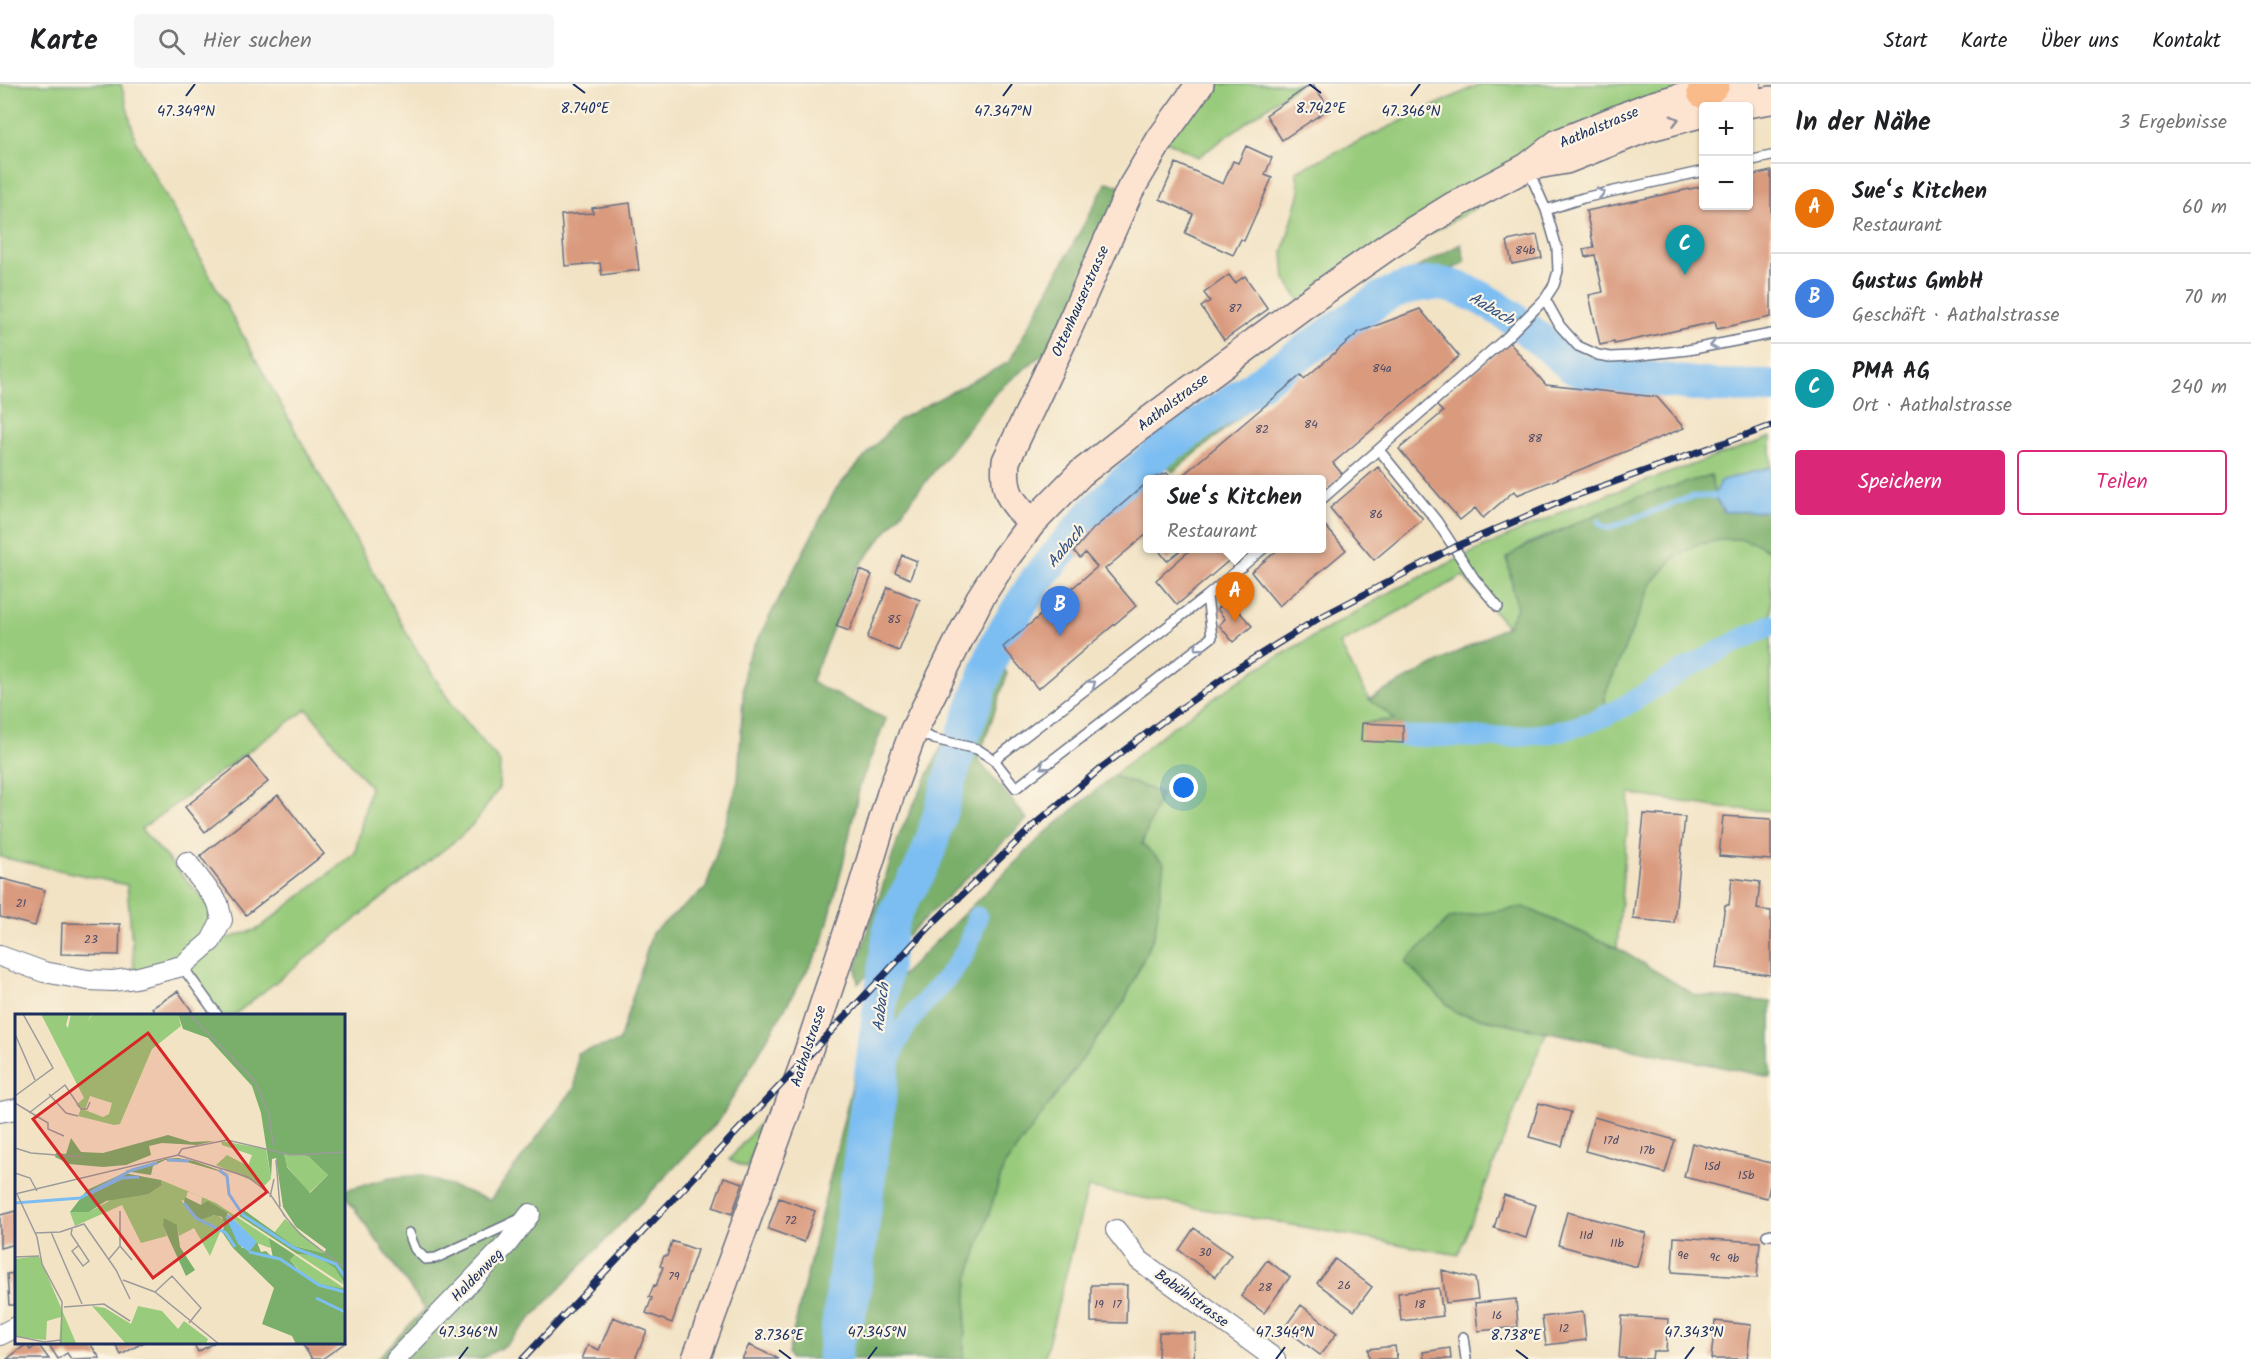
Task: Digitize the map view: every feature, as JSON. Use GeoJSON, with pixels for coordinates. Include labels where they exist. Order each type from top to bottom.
{"type":"FeatureCollection","features":[{"type":"Feature","properties":{"kind":"main road","name":"Ottenhauserstrasse"},"geometry":{"type":"LineString","coordinates":[[1032,523],[1007,492],[1006,461],[1130,190],[1161,138],[1200,84]]}},
{"type":"Feature","properties":{"kind":"main road","name":"Aathalstrasse"},"geometry":{"type":"LineString","coordinates":[[696,1359],[806,1058],[888,802],[914,730],[980,598],[1032,523],[1080,474],[1132,432],[1303,306],[1390,245],[1453,206],[1527,167],[1558,143],[1647,107],[1707,96],[1748,84]]}},
{"type":"Feature","properties":{"kind":"main road"},"geometry":{"type":"LineString","coordinates":[[1753,103],[1771,100]]}},
{"type":"Feature","properties":{"kind":"street"},"geometry":{"type":"LineString","coordinates":[[0,956],[44,972],[88,980],[112,981],[135,978],[182,966],[211,941],[222,920],[218,903],[187,862]]}},
{"type":"Feature","properties":{"kind":"street"},"geometry":{"type":"LineString","coordinates":[[0,1112],[15,1109]]}},
{"type":"Feature","properties":{"kind":"street","name":"Haldenweg"},"geometry":{"type":"LineString","coordinates":[[396,1359],[507,1244],[530,1214]]}},
{"type":"Feature","properties":{"kind":"street","name":"Babühlstrasse"},"geometry":{"type":"LineString","coordinates":[[1116,1230],[1139,1260],[1275,1359]]}},
{"type":"Feature","properties":{"kind":"street"},"geometry":{"type":"LineString","coordinates":[[0,1335],[15,1328]]}},
{"type":"Feature","properties":{"kind":"lane"},"geometry":{"type":"LineString","coordinates":[[1753,160],[1771,156]]}},
{"type":"Feature","properties":{"kind":"lane"},"geometry":{"type":"LineString","coordinates":[[1326,496],[1507,337],[1545,299],[1556,279],[1557,248],[1546,210],[1527,167]]}},
{"type":"Feature","properties":{"kind":"lane"},"geometry":{"type":"LineString","coordinates":[[1546,210],[1583,198],[1699,172]]}},
{"type":"Feature","properties":{"kind":"lane"},"geometry":{"type":"LineString","coordinates":[[1545,299],[1560,326],[1578,346],[1598,355],[1610,357],[1688,350],[1771,334]]}},
{"type":"Feature","properties":{"kind":"lane"},"geometry":{"type":"LineString","coordinates":[[1379,450],[1436,520],[1474,578],[1498,607]]}},
{"type":"Feature","properties":{"kind":"lane"},"geometry":{"type":"LineString","coordinates":[[994,760],[1208,596],[1259,553]]}},
{"type":"Feature","properties":{"kind":"lane"},"geometry":{"type":"LineString","coordinates":[[914,730],[944,742],[977,749],[994,760],[1017,788],[1212,637],[1208,596]]}},
{"type":"Feature","properties":{"kind":"lane"},"geometry":{"type":"LineString","coordinates":[[182,966],[217,1014]]}},
{"type":"Feature","properties":{"kind":"lane"},"geometry":{"type":"LineString","coordinates":[[409,1233],[415,1249],[425,1259],[436,1258],[530,1214]]}},
{"type":"Feature","properties":{"kind":"lane"},"geometry":{"type":"LineString","coordinates":[[1463,1337],[1466,1359]]}},
{"type":"Feature","properties":{"kind":"green space"},"geometry":{"type":"Polygon","coordinates":[[[0,84],[121,84],[136,142],[414,646],[453,706],[500,762],[499,788],[477,820],[461,836],[235,1014],[217,1014],[182,966],[135,978],[127,885],[0,857],[0,84]],[[307,709],[141,829],[222,920],[216,942],[258,929],[355,853],[370,787],[307,709]]]}},
{"type":"Feature","properties":{"kind":"green space"},"geometry":{"type":"Polygon","coordinates":[[[1200,84],[1299,84],[1198,157],[1161,138],[1200,84]]]}},
{"type":"Feature","properties":{"kind":"green space"},"geometry":{"type":"Polygon","coordinates":[[[1480,84],[1693,84],[1303,306],[1285,279],[1283,252],[1300,192],[1296,171],[1480,84]]]}},
{"type":"Feature","properties":{"kind":"green space"},"geometry":{"type":"Polygon","coordinates":[[[1107,182],[1130,190],[1065,336],[998,390],[857,569],[811,682],[886,719],[860,785],[822,945],[720,1119],[506,1345],[481,1359],[377,1359],[425,1309],[345,1195],[345,1190],[390,1178],[420,1175],[490,1200],[575,1087],[577,1053],[619,1042],[652,933],[706,888],[738,781],[745,664],[836,489],[898,420],[1009,362],[1107,182]]]}},
{"type":"Feature","properties":{"kind":"green space"},"geometry":{"type":"Polygon","coordinates":[[[1461,244],[1465,262],[1354,323],[1173,472],[1164,462],[1149,475],[1143,475],[1143,480],[1076,537],[997,644],[1007,675],[978,760],[1027,819],[858,984],[856,967],[900,833],[949,731],[989,632],[1051,540],[1101,489],[1157,439],[1380,288],[1461,244]]]}},
{"type":"Feature","properties":{"kind":"green space"},"geometry":{"type":"Polygon","coordinates":[[[1771,437],[1771,467],[1720,481],[1714,496],[1711,475],[1577,523],[1529,543],[1507,558],[1517,609],[1507,626],[1463,576],[1340,644],[1369,699],[1396,719],[1403,742],[1403,736],[1508,736],[1569,729],[1609,715],[1604,697],[1652,583],[1673,559],[1695,545],[1725,539],[1742,539],[1760,545],[1771,552],[1771,811],[1723,808],[1630,794],[1617,948],[1524,907],[1456,1013],[1546,1032],[1458,1255],[1088,1188],[1044,1359],[963,1359],[968,1279],[1004,1166],[1124,1002],[1155,933],[1142,844],[1161,793],[1113,776],[1168,730],[1255,670],[1396,589],[1575,506],[1771,437]]]}},
{"type":"Feature","properties":{"kind":"green space"},"geometry":{"type":"Polygon","coordinates":[[[1711,475],[1714,496],[1724,512],[1771,511],[1771,552],[1760,545],[1742,539],[1725,539],[1695,545],[1673,559],[1652,583],[1604,697],[1609,715],[1570,729],[1508,736],[1403,736],[1403,725],[1362,723],[1395,719],[1369,699],[1507,626],[1517,609],[1507,558],[1518,550],[1628,500],[1711,475]]]}},
{"type":"Feature","properties":{"kind":"green space"},"geometry":{"type":"Polygon","coordinates":[[[1113,776],[1161,793],[1142,844],[1164,863],[1155,933],[1124,1002],[1004,1166],[968,1279],[963,1359],[790,1359],[788,1354],[871,1006],[1043,835],[1113,776]]]}},
{"type":"Feature","properties":{"kind":"green space"},"geometry":{"type":"Polygon","coordinates":[[[1524,907],[1617,948],[1695,995],[1771,1002],[1771,1077],[1456,1013],[1405,962],[1450,918],[1524,907]]]}},
{"type":"Feature","properties":{"kind":"green space"},"geometry":{"type":"Polygon","coordinates":[[[764,1118],[747,1168],[729,1160],[764,1118]]]}},
{"type":"Feature","properties":{"kind":"water"},"geometry":{"type":"Polygon","coordinates":[[[1771,467],[1771,511],[1724,512],[1714,496],[1720,481],[1771,467]]]}},
{"type":"Feature","properties":{"kind":"building"},"geometry":{"type":"Polygon","coordinates":[[[1312,84],[1330,108],[1282,140],[1266,115],[1312,84]]]}},
{"type":"Feature","properties":{"kind":"building"},"geometry":{"type":"Polygon","coordinates":[[[1246,146],[1272,158],[1265,175],[1272,178],[1244,241],[1241,239],[1233,255],[1185,233],[1193,214],[1160,199],[1176,163],[1223,184],[1233,161],[1238,163],[1246,146]]]}},
{"type":"Feature","properties":{"kind":"building"},"geometry":{"type":"Polygon","coordinates":[[[1771,171],[1771,317],[1717,329],[1715,322],[1600,345],[1589,295],[1603,292],[1595,255],[1585,257],[1583,249],[1594,247],[1586,211],[1699,187],[1699,210],[1753,210],[1753,175],[1771,171]]]}},
{"type":"Feature","properties":{"kind":"building"},"geometry":{"type":"Polygon","coordinates":[[[630,203],[639,270],[602,275],[600,263],[565,266],[561,215],[593,213],[592,208],[630,203]]]}},
{"type":"Feature","properties":{"kind":"building"},"geometry":{"type":"Polygon","coordinates":[[[1537,235],[1542,258],[1512,264],[1507,241],[1537,235]]]}},
{"type":"Feature","properties":{"kind":"building"},"geometry":{"type":"Polygon","coordinates":[[[1229,275],[1235,283],[1245,276],[1268,309],[1224,340],[1201,307],[1210,301],[1204,293],[1229,275]]]}},
{"type":"Feature","properties":{"kind":"building"},"geometry":{"type":"Polygon","coordinates":[[[1420,309],[1459,356],[1333,463],[1343,475],[1326,490],[1326,475],[1183,475],[1301,375],[1304,379],[1359,332],[1420,309]]]}},
{"type":"Feature","properties":{"kind":"building"},"geometry":{"type":"Polygon","coordinates":[[[1509,342],[1546,385],[1657,397],[1684,428],[1517,495],[1514,491],[1483,518],[1475,508],[1460,520],[1399,449],[1443,412],[1436,405],[1509,342]]]}},
{"type":"Feature","properties":{"kind":"building"},"geometry":{"type":"Polygon","coordinates":[[[1378,467],[1423,519],[1374,560],[1330,508],[1378,467]]]}},
{"type":"Feature","properties":{"kind":"building"},"geometry":{"type":"Polygon","coordinates":[[[1143,486],[1143,537],[1105,569],[1136,606],[1038,689],[1003,647],[1097,567],[1085,553],[1080,558],[1074,551],[1092,530],[1143,486]]]}},
{"type":"Feature","properties":{"kind":"building"},"geometry":{"type":"Polygon","coordinates":[[[1326,527],[1346,550],[1279,606],[1251,572],[1274,553],[1326,553],[1326,527]]]}},
{"type":"Feature","properties":{"kind":"building"},"geometry":{"type":"Polygon","coordinates":[[[1161,553],[1177,553],[1167,561],[1161,553]]]}},
{"type":"Feature","properties":{"kind":"building"},"geometry":{"type":"Polygon","coordinates":[[[1187,553],[1230,553],[1233,557],[1177,605],[1156,580],[1187,553]]]}},
{"type":"Feature","properties":{"kind":"building"},"geometry":{"type":"Polygon","coordinates":[[[902,555],[917,561],[910,579],[895,572],[902,555]]]}},
{"type":"Feature","properties":{"kind":"building"},"geometry":{"type":"Polygon","coordinates":[[[860,570],[872,575],[849,631],[836,626],[860,570]]]}},
{"type":"Feature","properties":{"kind":"building"},"geometry":{"type":"Polygon","coordinates":[[[888,587],[920,600],[899,651],[867,638],[888,587]]]}},
{"type":"Feature","properties":{"kind":"building"},"geometry":{"type":"Polygon","coordinates":[[[1228,599],[1252,626],[1233,642],[1219,625],[1225,619],[1217,609],[1228,599]]]}},
{"type":"Feature","properties":{"kind":"building"},"geometry":{"type":"Polygon","coordinates":[[[1362,723],[1403,725],[1403,743],[1361,741],[1362,723]]]}},
{"type":"Feature","properties":{"kind":"building"},"geometry":{"type":"Polygon","coordinates":[[[248,757],[268,782],[205,832],[185,807],[248,757]]]}},
{"type":"Feature","properties":{"kind":"building"},"geometry":{"type":"Polygon","coordinates":[[[278,795],[324,854],[246,915],[200,856],[278,795]]]}},
{"type":"Feature","properties":{"kind":"building"},"geometry":{"type":"Polygon","coordinates":[[[1644,814],[1685,817],[1674,923],[1633,919],[1644,814]]]}},
{"type":"Feature","properties":{"kind":"building"},"geometry":{"type":"Polygon","coordinates":[[[1723,816],[1771,819],[1771,860],[1719,856],[1723,816]]]}},
{"type":"Feature","properties":{"kind":"building"},"geometry":{"type":"Polygon","coordinates":[[[0,878],[45,890],[35,926],[0,917],[0,878]]]}},
{"type":"Feature","properties":{"kind":"building"},"geometry":{"type":"Polygon","coordinates":[[[1732,878],[1760,882],[1757,909],[1771,911],[1771,975],[1716,968],[1725,905],[1729,905],[1732,878]]]}},
{"type":"Feature","properties":{"kind":"building"},"geometry":{"type":"Polygon","coordinates":[[[62,923],[120,924],[119,955],[61,954],[62,923]]]}},
{"type":"Feature","properties":{"kind":"building"},"geometry":{"type":"Polygon","coordinates":[[[178,991],[192,1011],[188,1014],[156,1014],[152,1008],[178,991]]]}},
{"type":"Feature","properties":{"kind":"building"},"geometry":{"type":"Polygon","coordinates":[[[1539,1103],[1571,1112],[1562,1146],[1529,1137],[1539,1103]]]}},
{"type":"Feature","properties":{"kind":"building"},"geometry":{"type":"Polygon","coordinates":[[[1594,1117],[1675,1140],[1665,1173],[1585,1151],[1594,1117]]]}},
{"type":"Feature","properties":{"kind":"building"},"geometry":{"type":"Polygon","coordinates":[[[1692,1143],[1771,1163],[1771,1182],[1767,1198],[1684,1177],[1692,1143]]]}},
{"type":"Feature","properties":{"kind":"building"},"geometry":{"type":"Polygon","coordinates":[[[724,1177],[743,1183],[732,1214],[713,1207],[724,1177]]]}},
{"type":"Feature","properties":{"kind":"building"},"geometry":{"type":"Polygon","coordinates":[[[1504,1195],[1536,1205],[1526,1238],[1494,1228],[1504,1195]]]}},
{"type":"Feature","properties":{"kind":"building"},"geometry":{"type":"Polygon","coordinates":[[[779,1198],[815,1211],[804,1242],[768,1229],[779,1198]]]}},
{"type":"Feature","properties":{"kind":"building"},"geometry":{"type":"Polygon","coordinates":[[[15,1211],[15,1244],[0,1248],[0,1215],[15,1211]]]}},
{"type":"Feature","properties":{"kind":"building"},"geometry":{"type":"Polygon","coordinates":[[[1567,1212],[1646,1233],[1637,1267],[1558,1245],[1567,1212]]]}},
{"type":"Feature","properties":{"kind":"building"},"geometry":{"type":"Polygon","coordinates":[[[1194,1228],[1231,1255],[1215,1277],[1179,1250],[1194,1228]]]}},
{"type":"Feature","properties":{"kind":"building"},"geometry":{"type":"Polygon","coordinates":[[[1674,1237],[1760,1242],[1757,1278],[1672,1272],[1674,1237]]]}},
{"type":"Feature","properties":{"kind":"building"},"geometry":{"type":"Polygon","coordinates":[[[672,1241],[697,1250],[672,1323],[646,1313],[652,1298],[649,1297],[663,1267],[660,1266],[664,1256],[667,1256],[672,1241]]]}},
{"type":"Feature","properties":{"kind":"building"},"geometry":{"type":"Polygon","coordinates":[[[1335,1259],[1372,1287],[1354,1311],[1317,1283],[1335,1259]]]}},
{"type":"Feature","properties":{"kind":"building"},"geometry":{"type":"Polygon","coordinates":[[[1267,1260],[1290,1277],[1264,1313],[1241,1296],[1267,1260]]]}},
{"type":"Feature","properties":{"kind":"building"},"geometry":{"type":"Polygon","coordinates":[[[1442,1270],[1475,1278],[1478,1299],[1446,1303],[1442,1270]]]}},
{"type":"Feature","properties":{"kind":"building"},"geometry":{"type":"Polygon","coordinates":[[[15,1273],[15,1305],[9,1305],[7,1274],[15,1273]]]}},
{"type":"Feature","properties":{"kind":"building"},"geometry":{"type":"Polygon","coordinates":[[[1091,1285],[1127,1285],[1126,1323],[1091,1322],[1091,1285]]]}},
{"type":"Feature","properties":{"kind":"building"},"geometry":{"type":"Polygon","coordinates":[[[1439,1288],[1443,1316],[1401,1321],[1398,1293],[1439,1288]]]}},
{"type":"Feature","properties":{"kind":"building"},"geometry":{"type":"Polygon","coordinates":[[[1516,1299],[1518,1327],[1478,1331],[1475,1303],[1516,1299]]]}},
{"type":"Feature","properties":{"kind":"building"},"geometry":{"type":"Polygon","coordinates":[[[1301,1305],[1337,1333],[1320,1355],[1284,1328],[1301,1305]]]}},
{"type":"Feature","properties":{"kind":"building"},"geometry":{"type":"Polygon","coordinates":[[[1583,1312],[1586,1340],[1546,1345],[1542,1317],[1583,1312]]]}},
{"type":"Feature","properties":{"kind":"building"},"geometry":{"type":"Polygon","coordinates":[[[1622,1316],[1668,1319],[1666,1351],[1653,1351],[1652,1359],[1619,1358],[1622,1316]]]}},
{"type":"Feature","properties":{"kind":"building"},"geometry":{"type":"Polygon","coordinates":[[[613,1317],[647,1331],[635,1359],[582,1359],[588,1345],[599,1350],[613,1317]]]}},
{"type":"Feature","properties":{"kind":"building"},"geometry":{"type":"Polygon","coordinates":[[[1715,1321],[1751,1325],[1747,1359],[1711,1359],[1715,1321]]]}},
{"type":"Feature","properties":{"kind":"building"},"geometry":{"type":"Polygon","coordinates":[[[1159,1332],[1195,1333],[1194,1359],[1158,1359],[1159,1332]]]}},
{"type":"Feature","properties":{"kind":"building"},"geometry":{"type":"Polygon","coordinates":[[[27,1344],[30,1350],[38,1344],[49,1359],[7,1359],[27,1344]]]}},
{"type":"Feature","properties":{"kind":"building"},"geometry":{"type":"Polygon","coordinates":[[[48,1344],[90,1344],[100,1358],[71,1359],[67,1353],[58,1359],[48,1344]]]}},
{"type":"Feature","properties":{"kind":"building"},"geometry":{"type":"Polygon","coordinates":[[[115,1344],[140,1344],[121,1355],[115,1344]]]}},
{"type":"Feature","properties":{"kind":"building"},"geometry":{"type":"Polygon","coordinates":[[[194,1344],[212,1344],[198,1352],[194,1344]]]}},
{"type":"Feature","properties":{"kind":"building"},"geometry":{"type":"Polygon","coordinates":[[[302,1344],[343,1344],[322,1359],[312,1359],[302,1344]]]}},
{"type":"Feature","properties":{"kind":"building"},"geometry":{"type":"Polygon","coordinates":[[[749,1345],[779,1359],[742,1359],[749,1345]]]}},
{"type":"Feature","properties":{"kind":"building"},"geometry":{"type":"Polygon","coordinates":[[[1395,1346],[1397,1359],[1369,1359],[1368,1349],[1395,1346]]]}},
{"type":"Feature","properties":{"kind":"building"},"geometry":{"type":"Polygon","coordinates":[[[1450,1348],[1451,1359],[1424,1359],[1423,1352],[1450,1348]]]}},
{"type":"Feature","properties":{"kind":"waterway","name":"Aabach"},"geometry":{"type":"LineString","coordinates":[[834,1359],[890,929],[897,909],[920,871],[930,847],[963,736],[997,643],[1037,579],[1092,514],[1161,451],[1381,298],[1416,285],[1439,284],[1474,295],[1528,329],[1573,367],[1581,371],[1712,386],[1771,387]]}},
{"type":"Feature","properties":{"kind":"waterway"},"geometry":{"type":"LineString","coordinates":[[1553,365],[1560,357]]}},
{"type":"Feature","properties":{"kind":"waterway"},"geometry":{"type":"LineString","coordinates":[[1598,521],[1604,527],[1609,528],[1691,497],[1714,496]]}},
{"type":"Feature","properties":{"kind":"waterway"},"geometry":{"type":"LineString","coordinates":[[1403,736],[1510,737],[1553,732],[1586,724],[1637,699],[1698,662],[1771,625]]}},
{"type":"Feature","properties":{"kind":"waterway"},"geometry":{"type":"LineString","coordinates":[[835,1359],[853,1322],[859,1301],[891,1059],[896,1043],[912,1017],[962,957],[977,917]]}},
{"type":"Feature","properties":{"kind":"railway"},"geometry":{"type":"LineString","coordinates":[[523,1359],[935,921],[1033,826],[1101,768],[1163,721],[1238,668],[1319,618],[1455,547],[1569,498],[1771,426]]}},
{"type":"Feature","properties":{"kind":"place","name":"PMA AG"},"geometry":{"type":"Point","coordinates":[1685,275]}},
{"type":"Feature","properties":{"kind":"place","name":"Sue‘s Kitchen"},"geometry":{"type":"Point","coordinates":[1235,622]}},
{"type":"Feature","properties":{"kind":"place","name":"Gustus GmbH"},"geometry":{"type":"Point","coordinates":[1060,636]}}]}
